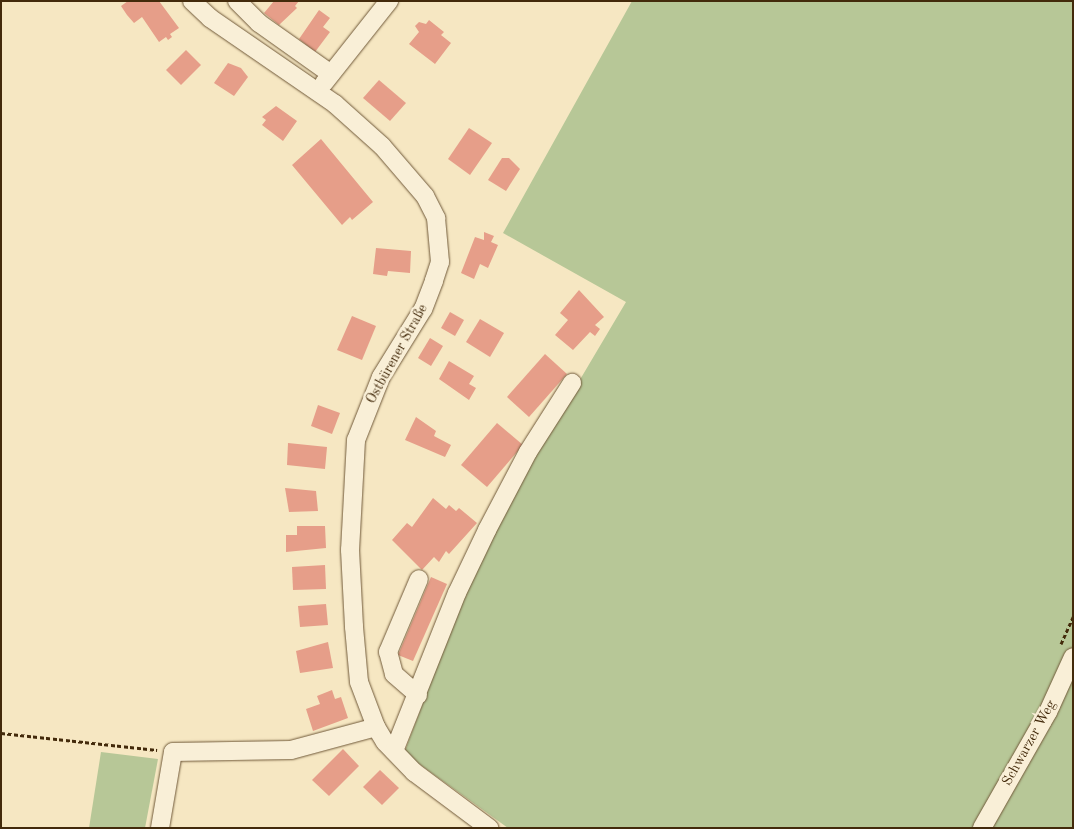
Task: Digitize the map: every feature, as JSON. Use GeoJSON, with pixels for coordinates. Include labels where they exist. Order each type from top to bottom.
{"type":"FeatureCollection","features":[{"type":"Feature","properties":{"kind":"street","name":"Ostbürener Straße"},"geometry":{"type":"LineString","coordinates":[[192,1],[210,18],[318,91],[382,146],[425,196],[436,218],[440,242],[440,262],[423,309],[381,378],[356,440],[350,550],[354,627],[359,682],[376,727],[394,751],[414,772],[489,828]]}},
{"type":"Feature","properties":{"kind":"street"},"geometry":{"type":"LineString","coordinates":[[237,1],[260,22],[331,74]]}},
{"type":"Feature","properties":{"kind":"street"},"geometry":{"type":"LineString","coordinates":[[318,91],[389,1]]}},
{"type":"Feature","properties":{"kind":"street"},"geometry":{"type":"LineString","coordinates":[[394,751],[418,695],[457,593],[508,489],[572,383]]}},
{"type":"Feature","properties":{"kind":"street"},"geometry":{"type":"LineString","coordinates":[[418,695],[394,674],[388,652],[419,579]]}},
{"type":"Feature","properties":{"kind":"street","name":"Schwarzer Weg"},"geometry":{"type":"LineString","coordinates":[[982,828],[1048,712],[1073,657]]}},
{"type":"Feature","properties":{"kind":"street"},"geometry":{"type":"LineString","coordinates":[[160,828],[173,752],[291,750],[376,727]]}},
{"type":"Feature","properties":{"kind":"path"},"geometry":{"type":"LineString","coordinates":[[1,732],[173,752]]}},
{"type":"Feature","properties":{"kind":"green space"},"geometry":{"type":"Polygon","coordinates":[[[632,1],[1073,1],[1073,828],[508,828],[404,753],[459,608],[511,496],[626,302],[503,233],[632,1]]]}},
{"type":"Feature","properties":{"kind":"green space"},"geometry":{"type":"Polygon","coordinates":[[[101,752],[158,759],[145,828],[89,828],[101,752]]]}},
{"type":"Feature","properties":{"kind":"building"},"geometry":{"type":"Polygon","coordinates":[[[128,1],[159,1],[179,28],[170,34],[172,37],[168,40],[166,37],[159,42],[142,17],[134,23],[127,15],[121,6],[128,1]]]}},
{"type":"Feature","properties":{"kind":"building"},"geometry":{"type":"Polygon","coordinates":[[[274,1],[299,1],[295,6],[297,8],[279,25],[264,13],[274,1]]]}},
{"type":"Feature","properties":{"kind":"building"},"geometry":{"type":"Polygon","coordinates":[[[319,10],[330,18],[323,27],[330,32],[315,52],[299,39],[319,10]]]}},
{"type":"Feature","properties":{"kind":"building"},"geometry":{"type":"Polygon","coordinates":[[[429,20],[444,32],[441,35],[451,43],[435,64],[409,44],[419,32],[415,26],[419,22],[426,24],[429,20]]]}},
{"type":"Feature","properties":{"kind":"building"},"geometry":{"type":"Polygon","coordinates":[[[186,50],[201,65],[181,85],[166,70],[186,50]]]}},
{"type":"Feature","properties":{"kind":"building"},"geometry":{"type":"Polygon","coordinates":[[[228,63],[241,68],[248,77],[234,96],[214,83],[228,63]]]}},
{"type":"Feature","properties":{"kind":"building"},"geometry":{"type":"Polygon","coordinates":[[[379,80],[406,103],[390,121],[363,98],[379,80]]]}},
{"type":"Feature","properties":{"kind":"building"},"geometry":{"type":"Polygon","coordinates":[[[276,106],[297,121],[283,141],[262,125],[266,120],[262,117],[276,106]]]}},
{"type":"Feature","properties":{"kind":"building"},"geometry":{"type":"Polygon","coordinates":[[[469,128],[492,143],[470,175],[448,159],[469,128]]]}},
{"type":"Feature","properties":{"kind":"building"},"geometry":{"type":"Polygon","coordinates":[[[321,139],[373,202],[352,220],[350,217],[342,225],[292,165],[321,139]]]}},
{"type":"Feature","properties":{"kind":"building"},"geometry":{"type":"Polygon","coordinates":[[[502,158],[509,158],[520,169],[506,191],[488,180],[502,158]]]}},
{"type":"Feature","properties":{"kind":"building"},"geometry":{"type":"Polygon","coordinates":[[[484,232],[494,236],[491,242],[498,245],[488,268],[480,264],[474,279],[461,273],[475,237],[484,240],[484,232]]]}},
{"type":"Feature","properties":{"kind":"building"},"geometry":{"type":"Polygon","coordinates":[[[376,248],[411,251],[410,273],[388,271],[387,276],[373,274],[376,248]]]}},
{"type":"Feature","properties":{"kind":"building"},"geometry":{"type":"Polygon","coordinates":[[[579,290],[604,317],[595,325],[600,329],[595,336],[590,332],[573,350],[555,335],[568,320],[560,313],[579,290]]]}},
{"type":"Feature","properties":{"kind":"building"},"geometry":{"type":"Polygon","coordinates":[[[450,312],[464,320],[455,336],[441,328],[450,312]]]}},
{"type":"Feature","properties":{"kind":"building"},"geometry":{"type":"Polygon","coordinates":[[[352,316],[376,326],[362,360],[337,350],[352,316]]]}},
{"type":"Feature","properties":{"kind":"building"},"geometry":{"type":"Polygon","coordinates":[[[480,319],[504,333],[490,357],[466,342],[480,319]]]}},
{"type":"Feature","properties":{"kind":"building"},"geometry":{"type":"Polygon","coordinates":[[[430,338],[443,346],[431,366],[418,358],[430,338]]]}},
{"type":"Feature","properties":{"kind":"building"},"geometry":{"type":"Polygon","coordinates":[[[545,354],[567,374],[529,417],[507,397],[545,354]]]}},
{"type":"Feature","properties":{"kind":"building"},"geometry":{"type":"Polygon","coordinates":[[[449,361],[474,376],[469,384],[476,388],[469,400],[439,379],[449,361]]]}},
{"type":"Feature","properties":{"kind":"building"},"geometry":{"type":"Polygon","coordinates":[[[318,405],[340,413],[332,434],[311,426],[318,405]]]}},
{"type":"Feature","properties":{"kind":"building"},"geometry":{"type":"Polygon","coordinates":[[[416,417],[436,431],[434,436],[451,445],[445,457],[405,440],[416,417]]]}},
{"type":"Feature","properties":{"kind":"building"},"geometry":{"type":"Polygon","coordinates":[[[497,423],[523,445],[487,487],[461,465],[497,423]]]}},
{"type":"Feature","properties":{"kind":"building"},"geometry":{"type":"Polygon","coordinates":[[[288,443],[327,447],[325,469],[287,465],[288,443]]]}},
{"type":"Feature","properties":{"kind":"building"},"geometry":{"type":"Polygon","coordinates":[[[285,488],[316,491],[318,511],[289,512],[285,488]]]}},
{"type":"Feature","properties":{"kind":"building"},"geometry":{"type":"Polygon","coordinates":[[[433,498],[446,509],[449,505],[456,511],[459,508],[477,523],[449,554],[446,551],[439,562],[434,557],[422,570],[392,540],[407,523],[412,527],[433,498]]]}},
{"type":"Feature","properties":{"kind":"building"},"geometry":{"type":"Polygon","coordinates":[[[297,526],[325,526],[326,548],[286,552],[286,535],[297,535],[297,526]]]}},
{"type":"Feature","properties":{"kind":"building"},"geometry":{"type":"Polygon","coordinates":[[[325,565],[326,589],[293,590],[292,567],[325,565]]]}},
{"type":"Feature","properties":{"kind":"building"},"geometry":{"type":"Polygon","coordinates":[[[431,577],[447,584],[413,661],[398,655],[431,577]]]}},
{"type":"Feature","properties":{"kind":"building"},"geometry":{"type":"Polygon","coordinates":[[[326,604],[328,625],[300,627],[298,606],[326,604]]]}},
{"type":"Feature","properties":{"kind":"building"},"geometry":{"type":"Polygon","coordinates":[[[328,642],[333,668],[300,673],[296,651],[328,642]]]}},
{"type":"Feature","properties":{"kind":"building"},"geometry":{"type":"Polygon","coordinates":[[[332,690],[335,699],[341,697],[348,718],[313,731],[306,709],[320,704],[317,696],[332,690]]]}},
{"type":"Feature","properties":{"kind":"building"},"geometry":{"type":"Polygon","coordinates":[[[343,749],[359,766],[329,796],[312,780],[343,749]]]}},
{"type":"Feature","properties":{"kind":"building"},"geometry":{"type":"Polygon","coordinates":[[[380,770],[399,788],[382,805],[363,787],[380,770]]]}}]}
